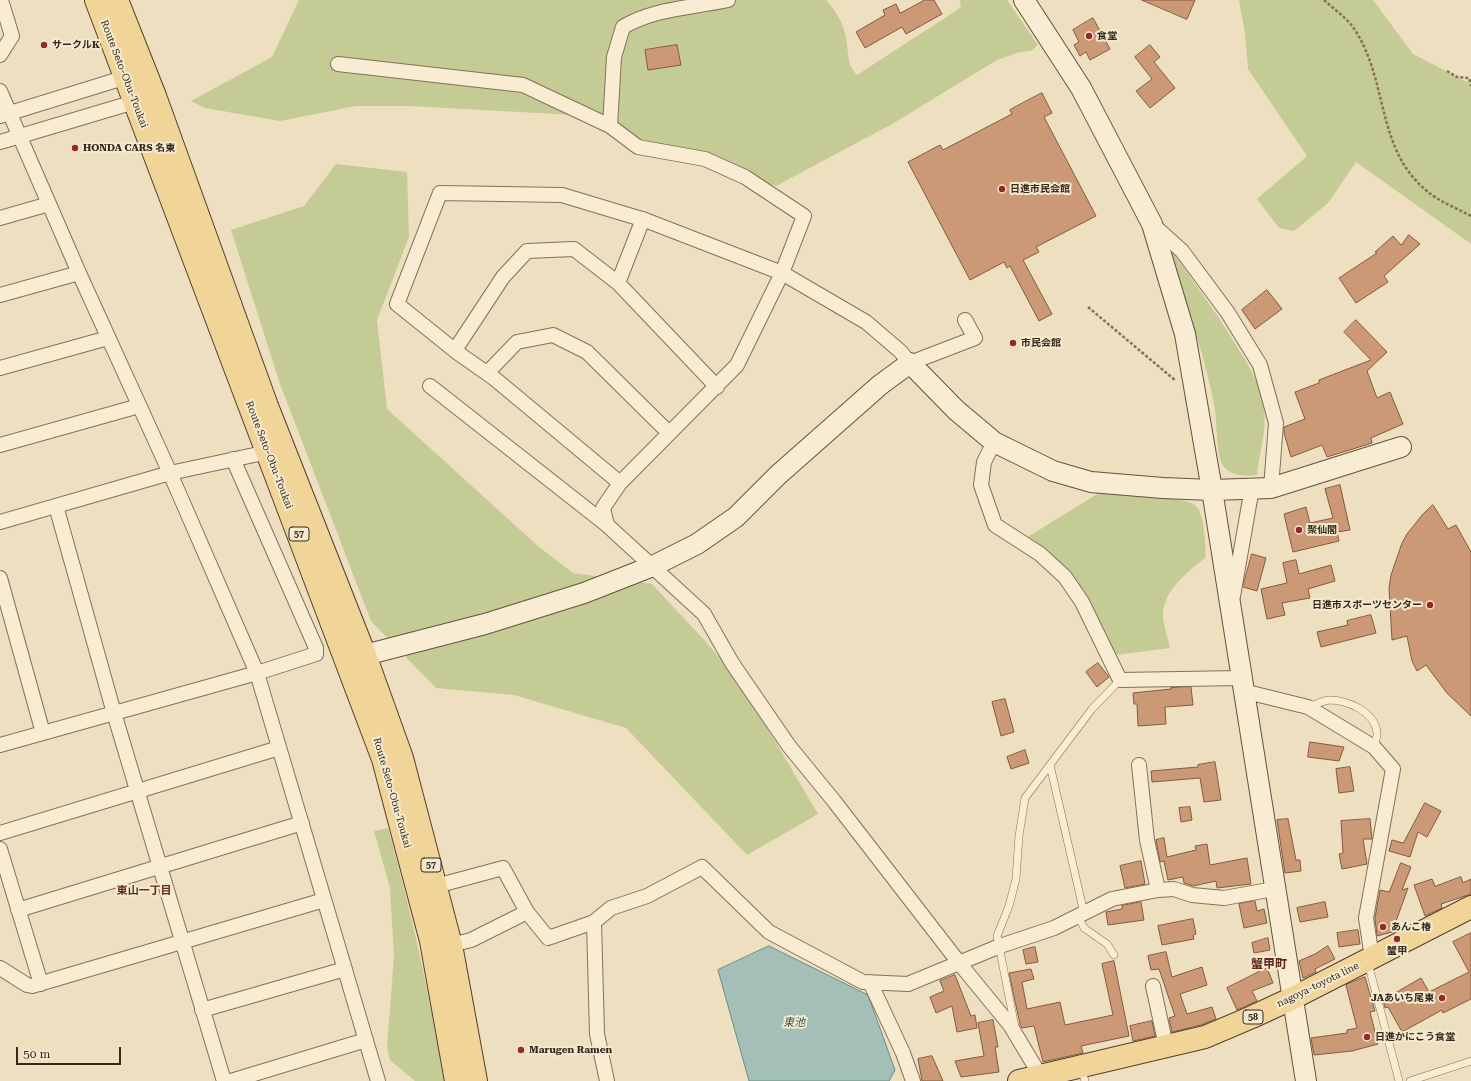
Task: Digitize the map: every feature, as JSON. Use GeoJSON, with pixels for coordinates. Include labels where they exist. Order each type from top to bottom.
{"type":"FeatureCollection","features":[{"type":"Feature","properties":{"kind":"main road","name":"Route Seto-Obu-Toukai"},"geometry":{"type":"LineString","coordinates":[[96,0],[135,75],[145,99],[365,655],[402,758],[451,945],[476,1081]]}},
{"type":"Feature","properties":{"kind":"main road","name":"Route Seto-Obu-Toukai"},"geometry":{"type":"LineString","coordinates":[[117,0],[135,75]]}},
{"type":"Feature","properties":{"kind":"main road","name":"Route Seto-Obu-Toukai"},"geometry":{"type":"LineString","coordinates":[[145,99],[268,452],[383,759],[431,941],[456,1081]]}},
{"type":"Feature","properties":{"kind":"main road","name":"nagoya-toyota line"},"geometry":{"type":"LineString","coordinates":[[1019,1081],[1040,1076],[1083,1074],[1166,1046],[1205,1037],[1293,998],[1471,907]]}},
{"type":"Feature","properties":{"kind":"street"},"geometry":{"type":"LineString","coordinates":[[0,55],[12,36],[1,0]]}},
{"type":"Feature","properties":{"kind":"street"},"geometry":{"type":"LineString","coordinates":[[610,126],[614,57],[623,27],[637,19],[652,14],[728,0]]}},
{"type":"Feature","properties":{"kind":"street"},"geometry":{"type":"LineString","coordinates":[[1024,0],[1082,88],[1152,224],[1185,334],[1212,490],[1274,889],[1306,1081]]}},
{"type":"Feature","properties":{"kind":"street"},"geometry":{"type":"LineString","coordinates":[[338,64],[522,85],[610,126],[638,147],[705,159],[745,177],[804,216],[782,273],[737,365],[717,387],[620,483],[603,508],[607,525]]}},
{"type":"Feature","properties":{"kind":"street"},"geometry":{"type":"LineString","coordinates":[[5,115],[135,75]]}},
{"type":"Feature","properties":{"kind":"street"},"geometry":{"type":"LineString","coordinates":[[0,91],[5,115],[19,136],[258,673],[378,1081]]}},
{"type":"Feature","properties":{"kind":"street"},"geometry":{"type":"LineString","coordinates":[[0,142],[145,99]]}},
{"type":"Feature","properties":{"kind":"street"},"geometry":{"type":"LineString","coordinates":[[620,483],[487,373],[455,350],[397,304],[440,193],[562,195],[643,219],[782,273],[866,322],[900,351],[956,410],[994,442],[1053,471],[1091,482],[1163,488],[1212,490],[1262,488],[1401,447]]}},
{"type":"Feature","properties":{"kind":"street"},"geometry":{"type":"LineString","coordinates":[[0,218],[49,204]]}},
{"type":"Feature","properties":{"kind":"street"},"geometry":{"type":"LineString","coordinates":[[618,283],[643,219]]}},
{"type":"Feature","properties":{"kind":"street"},"geometry":{"type":"LineString","coordinates":[[1152,224],[1182,251],[1228,312],[1260,365],[1276,423],[1262,488],[1230,610]]}},
{"type":"Feature","properties":{"kind":"street"},"geometry":{"type":"LineString","coordinates":[[455,350],[503,277],[527,251],[574,249],[618,283],[717,387]]}},
{"type":"Feature","properties":{"kind":"street"},"geometry":{"type":"LineString","coordinates":[[0,295],[79,273]]}},
{"type":"Feature","properties":{"kind":"street"},"geometry":{"type":"LineString","coordinates":[[365,655],[485,624],[584,593],[653,566],[697,544],[736,517],[778,475],[880,385],[910,363],[976,338],[965,320]]}},
{"type":"Feature","properties":{"kind":"street"},"geometry":{"type":"LineString","coordinates":[[487,373],[517,342],[553,336],[587,352],[669,433]]}},
{"type":"Feature","properties":{"kind":"street"},"geometry":{"type":"LineString","coordinates":[[0,368],[108,338]]}},
{"type":"Feature","properties":{"kind":"street"},"geometry":{"type":"LineString","coordinates":[[430,386],[607,525],[704,614],[732,663],[789,746],[834,801],[1016,1034],[1040,1076]]}},
{"type":"Feature","properties":{"kind":"street"},"geometry":{"type":"LineString","coordinates":[[0,445],[139,406]]}},
{"type":"Feature","properties":{"kind":"street"},"geometry":{"type":"LineString","coordinates":[[994,442],[984,462],[981,485],[995,525],[1040,554],[1065,577],[1082,602],[1120,680],[1242,685],[1308,707],[1374,747],[1393,770],[1366,918],[1369,959]]}},
{"type":"Feature","properties":{"kind":"street"},"geometry":{"type":"LineString","coordinates":[[0,522],[170,473],[268,452]]}},
{"type":"Feature","properties":{"kind":"street"},"geometry":{"type":"LineString","coordinates":[[0,745],[258,673],[316,654],[317,652],[233,459]]}},
{"type":"Feature","properties":{"kind":"street"},"geometry":{"type":"LineString","coordinates":[[56,506],[114,713],[224,1081]]}},
{"type":"Feature","properties":{"kind":"street"},"geometry":{"type":"LineString","coordinates":[[0,578],[43,732]]}},
{"type":"Feature","properties":{"kind":"street"},"geometry":{"type":"LineString","coordinates":[[0,833],[279,748]]}},
{"type":"Feature","properties":{"kind":"street"},"geometry":{"type":"LineString","coordinates":[[1139,765],[1147,840],[1158,890]]}},
{"type":"Feature","properties":{"kind":"street"},"geometry":{"type":"LineString","coordinates":[[18,910],[302,823]]}},
{"type":"Feature","properties":{"kind":"street"},"geometry":{"type":"LineString","coordinates":[[0,849],[41,984]]}},
{"type":"Feature","properties":{"kind":"street"},"geometry":{"type":"LineString","coordinates":[[436,886],[503,868],[527,912],[548,938],[594,922],[611,908],[647,896],[702,868],[769,932],[863,982],[908,984],[960,964],[1000,946],[1054,928],[1112,899],[1158,890],[1174,889],[1192,895],[1224,898],[1274,889]]}},
{"type":"Feature","properties":{"kind":"street"},"geometry":{"type":"LineString","coordinates":[[0,968],[27,986],[32,986],[324,900]]}},
{"type":"Feature","properties":{"kind":"street"},"geometry":{"type":"LineString","coordinates":[[451,945],[471,940],[527,912]]}},
{"type":"Feature","properties":{"kind":"street"},"geometry":{"type":"LineString","coordinates":[[594,922],[597,1034],[607,1081]]}},
{"type":"Feature","properties":{"kind":"street"},"geometry":{"type":"LineString","coordinates":[[202,1010],[345,969]]}},
{"type":"Feature","properties":{"kind":"street"},"geometry":{"type":"LineString","coordinates":[[870,982],[903,1053],[913,1081]]}},
{"type":"Feature","properties":{"kind":"street"},"geometry":{"type":"LineString","coordinates":[[1153,986],[1166,1046]]}},
{"type":"Feature","properties":{"kind":"street"},"geometry":{"type":"LineString","coordinates":[[231,1081],[366,1040]]}},
{"type":"Feature","properties":{"kind":"lane"},"geometry":{"type":"LineString","coordinates":[[1016,1034],[997,936],[1010,906],[1016,878],[1019,836],[1025,798],[1092,709],[1120,680]]}},
{"type":"Feature","properties":{"kind":"lane"},"geometry":{"type":"LineString","coordinates":[[1308,707],[1327,700],[1346,701],[1361,710],[1373,720],[1377,733],[1374,747]]}},
{"type":"Feature","properties":{"kind":"lane"},"geometry":{"type":"LineString","coordinates":[[1050,765],[1084,928],[1107,944],[1114,955]]}},
{"type":"Feature","properties":{"kind":"lane"},"geometry":{"type":"LineString","coordinates":[[1369,959],[1399,1081]]}},
{"type":"Feature","properties":{"kind":"lane"},"geometry":{"type":"LineString","coordinates":[[1410,1081],[1471,1060]]}},
{"type":"Feature","properties":{"kind":"path"},"geometry":{"type":"LineString","coordinates":[[1324,0],[1355,29],[1374,70],[1389,136],[1399,157],[1416,180],[1438,199],[1471,216]]}},
{"type":"Feature","properties":{"kind":"path"},"geometry":{"type":"LineString","coordinates":[[1447,72],[1457,77],[1469,78],[1471,86]]}},
{"type":"Feature","properties":{"kind":"path"},"geometry":{"type":"LineString","coordinates":[[1088,307],[1176,381]]}},
{"type":"Feature","properties":{"kind":"green space"},"geometry":{"type":"Polygon","coordinates":[[[299,0],[826,0],[841,22],[845,32],[849,62],[853,71],[857,75],[961,7],[960,0],[1007,0],[1038,45],[1031,51],[1020,52],[997,60],[892,124],[776,186],[644,140],[603,132],[593,116],[410,106],[356,106],[280,121],[205,108],[191,101],[272,57],[299,0]]]}},
{"type":"Feature","properties":{"kind":"green space"},"geometry":{"type":"Polygon","coordinates":[[[1239,0],[1373,0],[1413,54],[1471,84],[1471,244],[1356,162],[1328,203],[1294,231],[1279,228],[1257,199],[1307,156],[1248,69],[1245,33],[1239,0]]]}},
{"type":"Feature","properties":{"kind":"green space"},"geometry":{"type":"Polygon","coordinates":[[[336,164],[407,172],[409,237],[377,320],[387,409],[539,547],[573,573],[652,584],[706,642],[743,687],[818,814],[747,855],[626,728],[514,695],[436,688],[371,621],[280,384],[231,230],[304,206],[336,164]]]}},
{"type":"Feature","properties":{"kind":"green space"},"geometry":{"type":"Polygon","coordinates":[[[1174,254],[1233,340],[1260,390],[1265,417],[1257,475],[1244,476],[1232,473],[1222,464],[1218,450],[1215,410],[1207,371],[1189,313],[1167,256],[1174,254]]]}},
{"type":"Feature","properties":{"kind":"green space"},"geometry":{"type":"Polygon","coordinates":[[[1099,493],[1150,496],[1178,500],[1189,502],[1196,506],[1199,510],[1204,530],[1206,557],[1173,587],[1165,603],[1163,620],[1170,648],[1115,655],[1099,620],[1081,589],[1070,574],[1043,549],[1026,538],[1099,493]]]}},
{"type":"Feature","properties":{"kind":"green space"},"geometry":{"type":"Polygon","coordinates":[[[388,828],[419,953],[433,1017],[444,1081],[415,1081],[390,1060],[387,1047],[394,956],[390,888],[374,831],[388,828]]]}},
{"type":"Feature","properties":{"kind":"water","name":"東池"},"geometry":{"type":"Polygon","coordinates":[[[769,946],[868,995],[895,1070],[889,1081],[749,1081],[718,970],[769,946]]]}},
{"type":"Feature","properties":{"kind":"building"},"geometry":{"type":"Polygon","coordinates":[[[925,0],[934,0],[942,14],[906,34],[902,27],[865,48],[856,32],[885,15],[883,10],[896,4],[900,13],[925,0]]]}},
{"type":"Feature","properties":{"kind":"building"},"geometry":{"type":"Polygon","coordinates":[[[1142,0],[1195,0],[1187,19],[1142,0]]]}},
{"type":"Feature","properties":{"kind":"building","name":"食堂"},"geometry":{"type":"Polygon","coordinates":[[[1093,18],[1110,49],[1090,60],[1086,52],[1080,56],[1074,45],[1079,42],[1073,30],[1093,18]]]}},
{"type":"Feature","properties":{"kind":"building"},"geometry":{"type":"Polygon","coordinates":[[[677,45],[681,65],[648,70],[645,50],[677,45]]]}},
{"type":"Feature","properties":{"kind":"building"},"geometry":{"type":"Polygon","coordinates":[[[1150,45],[1160,57],[1154,62],[1175,88],[1150,108],[1136,91],[1152,79],[1135,57],[1150,45]]]}},
{"type":"Feature","properties":{"kind":"building","name":"日進市民会館"},"geometry":{"type":"Polygon","coordinates":[[[1042,93],[1052,113],[1044,117],[1096,216],[1036,247],[1039,252],[1023,260],[1052,314],[1039,321],[1010,266],[1007,268],[1004,262],[970,280],[908,162],[940,145],[943,150],[1012,114],[1010,110],[1042,93]]]}},
{"type":"Feature","properties":{"kind":"building"},"geometry":{"type":"Polygon","coordinates":[[[1409,235],[1420,244],[1384,276],[1388,282],[1356,303],[1339,278],[1377,253],[1375,252],[1393,236],[1401,245],[1409,235]]]}},
{"type":"Feature","properties":{"kind":"building"},"geometry":{"type":"Polygon","coordinates":[[[1267,290],[1282,309],[1255,329],[1242,310],[1267,290]]]}},
{"type":"Feature","properties":{"kind":"building"},"geometry":{"type":"Polygon","coordinates":[[[1356,320],[1387,352],[1367,371],[1377,398],[1390,392],[1403,424],[1371,438],[1372,443],[1327,457],[1322,445],[1291,457],[1284,433],[1284,427],[1305,419],[1295,392],[1319,383],[1319,380],[1371,360],[1344,332],[1356,320]]]}},
{"type":"Feature","properties":{"kind":"building"},"geometry":{"type":"Polygon","coordinates":[[[1340,485],[1350,530],[1337,532],[1339,541],[1293,552],[1284,514],[1306,507],[1310,523],[1333,518],[1325,489],[1340,485]]]}},
{"type":"Feature","properties":{"kind":"building","name":"日進市スポーツセンター"},"geometry":{"type":"Polygon","coordinates":[[[1433,505],[1448,529],[1456,525],[1471,552],[1471,716],[1447,693],[1426,665],[1417,671],[1412,661],[1407,636],[1392,640],[1389,588],[1391,575],[1402,543],[1407,534],[1423,514],[1433,505]]]}},
{"type":"Feature","properties":{"kind":"building"},"geometry":{"type":"Polygon","coordinates":[[[1252,554],[1266,558],[1257,591],[1243,587],[1252,554]]]}},
{"type":"Feature","properties":{"kind":"building"},"geometry":{"type":"Polygon","coordinates":[[[1296,560],[1299,574],[1331,565],[1335,581],[1308,589],[1310,598],[1282,603],[1285,615],[1267,619],[1261,589],[1287,583],[1283,563],[1296,560]]]}},
{"type":"Feature","properties":{"kind":"building"},"geometry":{"type":"Polygon","coordinates":[[[1371,615],[1376,633],[1321,647],[1317,632],[1348,625],[1347,621],[1371,615]]]}},
{"type":"Feature","properties":{"kind":"building"},"geometry":{"type":"Polygon","coordinates":[[[1098,663],[1109,677],[1097,687],[1086,672],[1098,663]]]}},
{"type":"Feature","properties":{"kind":"building"},"geometry":{"type":"Polygon","coordinates":[[[1191,687],[1193,705],[1165,707],[1166,724],[1138,726],[1137,704],[1134,704],[1133,693],[1191,687]]]}},
{"type":"Feature","properties":{"kind":"building"},"geometry":{"type":"Polygon","coordinates":[[[1005,699],[1014,732],[1001,736],[992,702],[1005,699]]]}},
{"type":"Feature","properties":{"kind":"building"},"geometry":{"type":"Polygon","coordinates":[[[1310,742],[1344,747],[1339,761],[1308,757],[1310,742]]]}},
{"type":"Feature","properties":{"kind":"building"},"geometry":{"type":"Polygon","coordinates":[[[1025,750],[1029,763],[1011,769],[1007,757],[1025,750]]]}},
{"type":"Feature","properties":{"kind":"building"},"geometry":{"type":"Polygon","coordinates":[[[1215,762],[1221,800],[1204,802],[1200,778],[1152,782],[1151,771],[1198,767],[1198,765],[1215,762]]]}},
{"type":"Feature","properties":{"kind":"building"},"geometry":{"type":"Polygon","coordinates":[[[1350,767],[1354,791],[1339,793],[1336,769],[1350,767]]]}},
{"type":"Feature","properties":{"kind":"building"},"geometry":{"type":"Polygon","coordinates":[[[1425,803],[1441,811],[1427,837],[1418,832],[1410,857],[1389,851],[1392,840],[1403,843],[1425,803]]]}},
{"type":"Feature","properties":{"kind":"building"},"geometry":{"type":"Polygon","coordinates":[[[1190,807],[1192,820],[1181,822],[1179,808],[1190,807]]]}},
{"type":"Feature","properties":{"kind":"building"},"geometry":{"type":"Polygon","coordinates":[[[1288,819],[1296,860],[1300,860],[1301,871],[1285,873],[1277,820],[1288,819]]]}},
{"type":"Feature","properties":{"kind":"building"},"geometry":{"type":"Polygon","coordinates":[[[1370,819],[1372,839],[1363,839],[1367,864],[1342,869],[1339,854],[1343,853],[1341,821],[1370,819]]]}},
{"type":"Feature","properties":{"kind":"building"},"geometry":{"type":"Polygon","coordinates":[[[1164,838],[1167,857],[1196,850],[1195,846],[1207,844],[1210,865],[1247,858],[1251,884],[1217,888],[1216,881],[1193,886],[1184,883],[1183,877],[1168,880],[1164,861],[1160,862],[1156,840],[1164,838]]]}},
{"type":"Feature","properties":{"kind":"building"},"geometry":{"type":"Polygon","coordinates":[[[1141,861],[1145,884],[1125,888],[1120,866],[1141,861]]]}},
{"type":"Feature","properties":{"kind":"building"},"geometry":{"type":"Polygon","coordinates":[[[1401,863],[1411,867],[1402,890],[1408,888],[1395,924],[1396,931],[1377,936],[1375,918],[1380,890],[1389,892],[1401,863]]]}},
{"type":"Feature","properties":{"kind":"building"},"geometry":{"type":"Polygon","coordinates":[[[1461,877],[1463,883],[1471,879],[1471,894],[1441,904],[1442,908],[1425,916],[1414,885],[1432,879],[1435,886],[1461,877]]]}},
{"type":"Feature","properties":{"kind":"building"},"geometry":{"type":"Polygon","coordinates":[[[1255,901],[1257,911],[1264,909],[1267,923],[1244,928],[1239,904],[1255,901]]]}},
{"type":"Feature","properties":{"kind":"building"},"geometry":{"type":"Polygon","coordinates":[[[1141,902],[1144,920],[1108,925],[1106,912],[1122,909],[1122,906],[1141,902]]]}},
{"type":"Feature","properties":{"kind":"building"},"geometry":{"type":"Polygon","coordinates":[[[1325,902],[1328,917],[1300,922],[1297,908],[1325,902]]]}},
{"type":"Feature","properties":{"kind":"building"},"geometry":{"type":"Polygon","coordinates":[[[1193,919],[1196,934],[1193,935],[1194,939],[1162,945],[1158,926],[1193,919]]]}},
{"type":"Feature","properties":{"kind":"building"},"geometry":{"type":"Polygon","coordinates":[[[1358,930],[1360,944],[1339,947],[1337,933],[1358,930]]]}},
{"type":"Feature","properties":{"kind":"building"},"geometry":{"type":"Polygon","coordinates":[[[1471,933],[1471,999],[1443,1013],[1442,1010],[1402,1032],[1388,1007],[1385,1008],[1383,1000],[1421,978],[1429,992],[1469,972],[1453,942],[1471,933]]]}},
{"type":"Feature","properties":{"kind":"building"},"geometry":{"type":"Polygon","coordinates":[[[1268,938],[1270,950],[1254,953],[1252,943],[1268,938]]]}},
{"type":"Feature","properties":{"kind":"building"},"geometry":{"type":"Polygon","coordinates":[[[1328,946],[1335,959],[1315,969],[1316,972],[1303,978],[1299,961],[1328,946]]]}},
{"type":"Feature","properties":{"kind":"building"},"geometry":{"type":"Polygon","coordinates":[[[1035,947],[1038,962],[1026,964],[1023,950],[1035,947]]]}},
{"type":"Feature","properties":{"kind":"building"},"geometry":{"type":"Polygon","coordinates":[[[1166,952],[1172,977],[1202,967],[1207,985],[1180,994],[1187,1014],[1212,1007],[1216,1019],[1201,1025],[1172,1032],[1169,1018],[1175,1016],[1159,969],[1151,970],[1148,956],[1166,952]]]}},
{"type":"Feature","properties":{"kind":"building"},"geometry":{"type":"Polygon","coordinates":[[[1114,961],[1129,1036],[1081,1046],[1083,1053],[1043,1062],[1034,1026],[1022,1028],[1020,1024],[1009,973],[1031,969],[1034,979],[1022,982],[1027,1009],[1060,1002],[1065,1025],[1113,1015],[1102,964],[1114,961]]]}},
{"type":"Feature","properties":{"kind":"building"},"geometry":{"type":"Polygon","coordinates":[[[1267,968],[1273,983],[1252,991],[1257,1001],[1237,1010],[1227,988],[1267,968]]]}},
{"type":"Feature","properties":{"kind":"building"},"geometry":{"type":"Polygon","coordinates":[[[955,975],[971,1016],[975,1015],[977,1028],[957,1032],[952,1006],[936,1013],[930,997],[944,991],[940,981],[955,975]]]}},
{"type":"Feature","properties":{"kind":"building"},"geometry":{"type":"Polygon","coordinates":[[[1365,977],[1375,1011],[1370,1012],[1378,1044],[1352,1051],[1314,1055],[1311,1038],[1347,1033],[1347,1030],[1357,1028],[1346,985],[1365,977]]]}},
{"type":"Feature","properties":{"kind":"building"},"geometry":{"type":"Polygon","coordinates":[[[993,1020],[998,1047],[995,1047],[999,1072],[961,1077],[955,1061],[984,1056],[978,1023],[993,1020]]]}},
{"type":"Feature","properties":{"kind":"building"},"geometry":{"type":"Polygon","coordinates":[[[1152,1021],[1155,1036],[1133,1041],[1130,1026],[1152,1021]]]}},
{"type":"Feature","properties":{"kind":"building"},"geometry":{"type":"Polygon","coordinates":[[[932,1056],[943,1081],[922,1081],[918,1059],[932,1056]]]}},
{"type":"Feature","properties":{"kind":"place","name":"食堂"},"geometry":{"type":"Point","coordinates":[1089,36]}},
{"type":"Feature","properties":{"kind":"place","name":"サークルK"},"geometry":{"type":"Point","coordinates":[44,45]}},
{"type":"Feature","properties":{"kind":"place","name":"HONDA CARS 名東"},"geometry":{"type":"Point","coordinates":[75,148]}},
{"type":"Feature","properties":{"kind":"place","name":"日進市民会館"},"geometry":{"type":"Point","coordinates":[1002,189]}},
{"type":"Feature","properties":{"kind":"place","name":"市民会館"},"geometry":{"type":"Point","coordinates":[1013,343]}},
{"type":"Feature","properties":{"kind":"place","name":"聚仙閣"},"geometry":{"type":"Point","coordinates":[1299,530]}},
{"type":"Feature","properties":{"kind":"place","name":"日進市スポーツセンター"},"geometry":{"type":"Point","coordinates":[1430,605]}},
{"type":"Feature","properties":{"kind":"place","name":"あんこ椿"},"geometry":{"type":"Point","coordinates":[1383,927]}},
{"type":"Feature","properties":{"kind":"place","name":"蟹甲"},"geometry":{"type":"Point","coordinates":[1397,939]}},
{"type":"Feature","properties":{"kind":"place","name":"JAあいち尾東"},"geometry":{"type":"Point","coordinates":[1442,998]}},
{"type":"Feature","properties":{"kind":"place","name":"日進かにこう食堂"},"geometry":{"type":"Point","coordinates":[1367,1037]}},
{"type":"Feature","properties":{"kind":"place","name":"Marugen Ramen"},"geometry":{"type":"Point","coordinates":[521,1050]}},
{"type":"Feature","properties":{"kind":"district","name":"東山一丁目"},"geometry":{"type":"Point","coordinates":[144,891]}},
{"type":"Feature","properties":{"kind":"district","name":"蟹甲町"},"geometry":{"type":"Point","coordinates":[1269,964]}}]}
